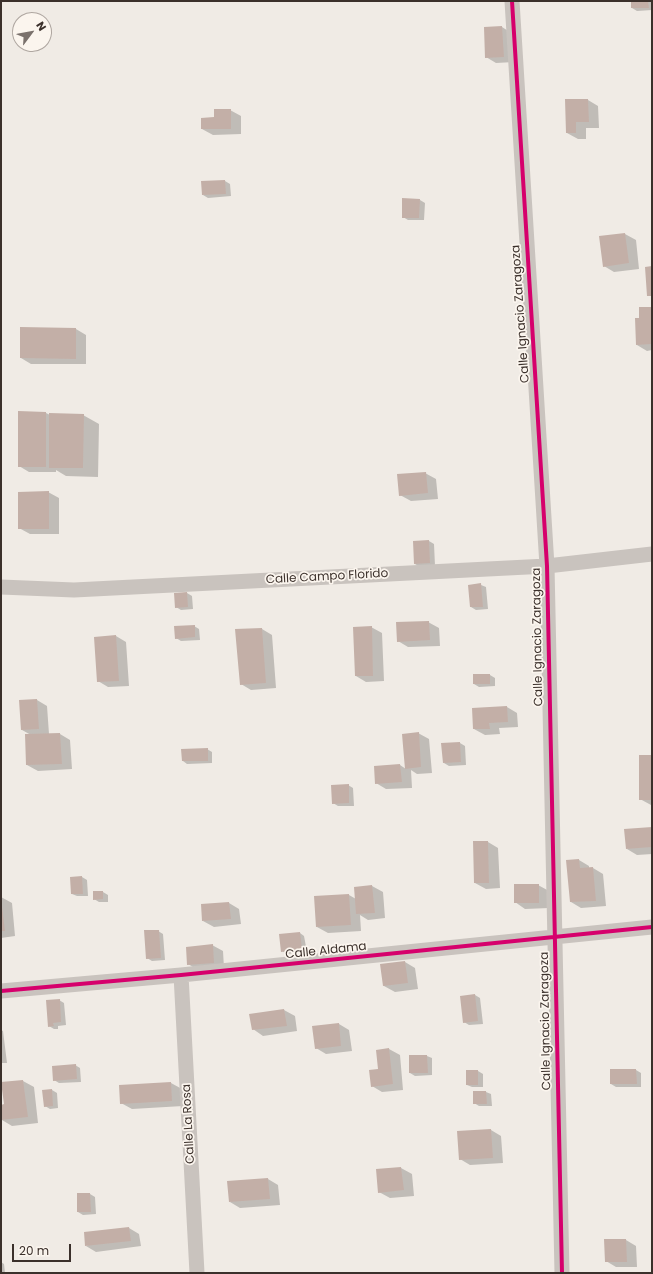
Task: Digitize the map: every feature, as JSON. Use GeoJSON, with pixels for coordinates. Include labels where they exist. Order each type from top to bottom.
{"type":"FeatureCollection","features":[{"type":"Feature","properties":{"kind":"street","name":"Calle Ignacio Zaragoza"},"geometry":{"type":"LineString","coordinates":[[512,1],[547,566],[562,1273]]}},
{"type":"Feature","properties":{"kind":"street","name":"Calle Campo Florido"},"geometry":{"type":"LineString","coordinates":[[1,586],[74,590],[547,566],[652,554]]}},
{"type":"Feature","properties":{"kind":"street","name":"Calle Aldama"},"geometry":{"type":"LineString","coordinates":[[1,991],[181,975],[652,927]]}},
{"type":"Feature","properties":{"kind":"street","name":"Calle La Rosa"},"geometry":{"type":"LineString","coordinates":[[181,975],[197,1273]]}},
{"type":"Feature","properties":{"kind":"building"},"geometry":{"type":"Polygon","coordinates":[[[631,1],[648,1],[649,8],[631,8],[631,1]]]}},
{"type":"Feature","properties":{"kind":"building"},"geometry":{"type":"Polygon","coordinates":[[[502,26],[504,57],[485,58],[484,27],[502,26]]]}},
{"type":"Feature","properties":{"kind":"building"},"geometry":{"type":"Polygon","coordinates":[[[565,99],[588,99],[589,122],[576,122],[576,133],[566,133],[565,99]]]}},
{"type":"Feature","properties":{"kind":"building"},"geometry":{"type":"Polygon","coordinates":[[[214,109],[231,109],[231,129],[201,129],[201,118],[214,117],[214,109]]]}},
{"type":"Feature","properties":{"kind":"building"},"geometry":{"type":"Polygon","coordinates":[[[225,180],[226,194],[202,195],[201,181],[225,180]]]}},
{"type":"Feature","properties":{"kind":"building"},"geometry":{"type":"Polygon","coordinates":[[[402,198],[420,199],[419,218],[402,218],[402,198]]]}},
{"type":"Feature","properties":{"kind":"building"},"geometry":{"type":"Polygon","coordinates":[[[625,233],[629,263],[603,267],[599,236],[625,233]]]}},
{"type":"Feature","properties":{"kind":"building"},"geometry":{"type":"Polygon","coordinates":[[[652,266],[652,296],[647,296],[645,267],[652,266]]]}},
{"type":"Feature","properties":{"kind":"building"},"geometry":{"type":"Polygon","coordinates":[[[639,307],[652,307],[652,344],[636,345],[635,318],[639,318],[639,307]]]}},
{"type":"Feature","properties":{"kind":"building"},"geometry":{"type":"Polygon","coordinates":[[[20,327],[76,328],[76,359],[20,358],[20,327]]]}},
{"type":"Feature","properties":{"kind":"building"},"geometry":{"type":"Polygon","coordinates":[[[18,411],[46,412],[46,467],[18,467],[18,411]]]}},
{"type":"Feature","properties":{"kind":"building"},"geometry":{"type":"Polygon","coordinates":[[[49,413],[84,414],[83,468],[49,468],[49,413]]]}},
{"type":"Feature","properties":{"kind":"building"},"geometry":{"type":"Polygon","coordinates":[[[426,472],[428,493],[399,496],[397,474],[426,472]]]}},
{"type":"Feature","properties":{"kind":"building"},"geometry":{"type":"Polygon","coordinates":[[[49,491],[49,529],[18,529],[18,492],[49,491]]]}},
{"type":"Feature","properties":{"kind":"building"},"geometry":{"type":"Polygon","coordinates":[[[429,540],[430,563],[414,564],[413,541],[429,540]]]}},
{"type":"Feature","properties":{"kind":"building"},"geometry":{"type":"Polygon","coordinates":[[[481,583],[483,607],[470,607],[468,585],[481,583]]]}},
{"type":"Feature","properties":{"kind":"building"},"geometry":{"type":"Polygon","coordinates":[[[187,592],[188,607],[175,608],[174,593],[187,592]]]}},
{"type":"Feature","properties":{"kind":"building"},"geometry":{"type":"Polygon","coordinates":[[[429,621],[430,640],[397,642],[396,622],[429,621]]]}},
{"type":"Feature","properties":{"kind":"building"},"geometry":{"type":"Polygon","coordinates":[[[195,625],[195,637],[175,639],[174,626],[195,625]]]}},
{"type":"Feature","properties":{"kind":"building"},"geometry":{"type":"Polygon","coordinates":[[[372,626],[373,676],[355,676],[353,627],[372,626]]]}},
{"type":"Feature","properties":{"kind":"building"},"geometry":{"type":"Polygon","coordinates":[[[262,628],[266,683],[240,685],[235,629],[262,628]]]}},
{"type":"Feature","properties":{"kind":"building"},"geometry":{"type":"Polygon","coordinates":[[[116,635],[119,681],[97,682],[94,637],[116,635]]]}},
{"type":"Feature","properties":{"kind":"building"},"geometry":{"type":"Polygon","coordinates":[[[473,674],[490,674],[490,684],[473,684],[473,674]]]}},
{"type":"Feature","properties":{"kind":"building"},"geometry":{"type":"Polygon","coordinates":[[[37,699],[39,729],[21,730],[19,700],[37,699]]]}},
{"type":"Feature","properties":{"kind":"building"},"geometry":{"type":"Polygon","coordinates":[[[507,706],[508,722],[489,723],[490,729],[473,729],[472,708],[507,706]]]}},
{"type":"Feature","properties":{"kind":"building"},"geometry":{"type":"Polygon","coordinates":[[[419,732],[421,767],[405,769],[402,734],[419,732]]]}},
{"type":"Feature","properties":{"kind":"building"},"geometry":{"type":"Polygon","coordinates":[[[60,733],[62,764],[26,765],[25,734],[60,733]]]}},
{"type":"Feature","properties":{"kind":"building"},"geometry":{"type":"Polygon","coordinates":[[[460,742],[461,762],[443,763],[441,743],[460,742]]]}},
{"type":"Feature","properties":{"kind":"building"},"geometry":{"type":"Polygon","coordinates":[[[208,748],[208,761],[182,761],[181,749],[208,748]]]}},
{"type":"Feature","properties":{"kind":"building"},"geometry":{"type":"Polygon","coordinates":[[[639,755],[652,755],[652,800],[639,800],[639,755]]]}},
{"type":"Feature","properties":{"kind":"building"},"geometry":{"type":"Polygon","coordinates":[[[400,764],[402,782],[375,784],[374,766],[400,764]]]}},
{"type":"Feature","properties":{"kind":"building"},"geometry":{"type":"Polygon","coordinates":[[[349,784],[349,803],[332,804],[331,785],[349,784]]]}},
{"type":"Feature","properties":{"kind":"building"},"geometry":{"type":"Polygon","coordinates":[[[652,827],[652,847],[626,849],[624,829],[652,827]]]}},
{"type":"Feature","properties":{"kind":"building"},"geometry":{"type":"Polygon","coordinates":[[[473,841],[488,841],[489,883],[474,883],[473,841]]]}},
{"type":"Feature","properties":{"kind":"building"},"geometry":{"type":"Polygon","coordinates":[[[579,859],[580,868],[593,867],[596,901],[570,902],[566,860],[579,859]]]}},
{"type":"Feature","properties":{"kind":"building"},"geometry":{"type":"Polygon","coordinates":[[[82,876],[83,894],[71,894],[70,877],[82,876]]]}},
{"type":"Feature","properties":{"kind":"building"},"geometry":{"type":"Polygon","coordinates":[[[514,884],[539,884],[539,903],[514,903],[514,884]]]}},
{"type":"Feature","properties":{"kind":"building"},"geometry":{"type":"Polygon","coordinates":[[[372,885],[375,913],[356,914],[354,887],[372,885]]]}},
{"type":"Feature","properties":{"kind":"building"},"geometry":{"type":"Polygon","coordinates":[[[93,891],[103,891],[103,899],[93,900],[93,891]]]}},
{"type":"Feature","properties":{"kind":"building"},"geometry":{"type":"Polygon","coordinates":[[[349,894],[351,925],[316,927],[314,896],[349,894]]]}},
{"type":"Feature","properties":{"kind":"building"},"geometry":{"type":"Polygon","coordinates":[[[1,898],[5,931],[1,931],[1,898]]]}},
{"type":"Feature","properties":{"kind":"building"},"geometry":{"type":"Polygon","coordinates":[[[229,902],[231,919],[202,921],[201,904],[229,902]]]}},
{"type":"Feature","properties":{"kind":"building"},"geometry":{"type":"Polygon","coordinates":[[[144,930],[159,930],[161,958],[146,959],[144,930]]]}},
{"type":"Feature","properties":{"kind":"building"},"geometry":{"type":"Polygon","coordinates":[[[300,932],[302,949],[281,952],[279,934],[300,932]]]}},
{"type":"Feature","properties":{"kind":"building"},"geometry":{"type":"Polygon","coordinates":[[[213,944],[214,963],[187,965],[186,947],[213,944]]]}},
{"type":"Feature","properties":{"kind":"building"},"geometry":{"type":"Polygon","coordinates":[[[405,961],[408,983],[383,986],[380,964],[405,961]]]}},
{"type":"Feature","properties":{"kind":"building"},"geometry":{"type":"Polygon","coordinates":[[[475,994],[478,1021],[463,1023],[460,996],[475,994]]]}},
{"type":"Feature","properties":{"kind":"building"},"geometry":{"type":"Polygon","coordinates":[[[60,999],[61,1022],[53,1023],[54,1026],[48,1027],[46,1000],[60,999]]]}},
{"type":"Feature","properties":{"kind":"building"},"geometry":{"type":"Polygon","coordinates":[[[284,1009],[287,1026],[252,1030],[249,1014],[284,1009]]]}},
{"type":"Feature","properties":{"kind":"building"},"geometry":{"type":"Polygon","coordinates":[[[339,1023],[341,1046],[315,1049],[312,1026],[339,1023]]]}},
{"type":"Feature","properties":{"kind":"building"},"geometry":{"type":"Polygon","coordinates":[[[389,1048],[393,1084],[371,1087],[369,1070],[378,1069],[376,1050],[389,1048]]]}},
{"type":"Feature","properties":{"kind":"building"},"geometry":{"type":"Polygon","coordinates":[[[409,1055],[427,1055],[428,1073],[409,1073],[409,1055]]]}},
{"type":"Feature","properties":{"kind":"building"},"geometry":{"type":"Polygon","coordinates":[[[76,1064],[77,1079],[53,1081],[52,1066],[76,1064]]]}},
{"type":"Feature","properties":{"kind":"building"},"geometry":{"type":"Polygon","coordinates":[[[610,1069],[636,1069],[637,1084],[610,1084],[610,1069]]]}},
{"type":"Feature","properties":{"kind":"building"},"geometry":{"type":"Polygon","coordinates":[[[466,1070],[478,1070],[478,1085],[466,1085],[466,1070]]]}},
{"type":"Feature","properties":{"kind":"building"},"geometry":{"type":"Polygon","coordinates":[[[23,1080],[28,1117],[1,1120],[1,1105],[4,1104],[1,1082],[23,1080]]]}},
{"type":"Feature","properties":{"kind":"building"},"geometry":{"type":"Polygon","coordinates":[[[171,1082],[172,1101],[120,1104],[119,1085],[171,1082]]]}},
{"type":"Feature","properties":{"kind":"building"},"geometry":{"type":"Polygon","coordinates":[[[52,1089],[53,1106],[44,1107],[42,1090],[52,1089]]]}},
{"type":"Feature","properties":{"kind":"building"},"geometry":{"type":"Polygon","coordinates":[[[473,1091],[486,1091],[487,1104],[473,1104],[473,1091]]]}},
{"type":"Feature","properties":{"kind":"building"},"geometry":{"type":"Polygon","coordinates":[[[491,1129],[493,1158],[459,1160],[457,1131],[491,1129]]]}},
{"type":"Feature","properties":{"kind":"building"},"geometry":{"type":"Polygon","coordinates":[[[401,1167],[404,1190],[378,1193],[376,1169],[401,1167]]]}},
{"type":"Feature","properties":{"kind":"building"},"geometry":{"type":"Polygon","coordinates":[[[268,1178],[270,1199],[229,1202],[227,1181],[268,1178]]]}},
{"type":"Feature","properties":{"kind":"building"},"geometry":{"type":"Polygon","coordinates":[[[77,1193],[90,1193],[91,1212],[77,1212],[77,1193]]]}},
{"type":"Feature","properties":{"kind":"building"},"geometry":{"type":"Polygon","coordinates":[[[129,1227],[131,1241],[85,1246],[84,1232],[129,1227]]]}},
{"type":"Feature","properties":{"kind":"building"},"geometry":{"type":"Polygon","coordinates":[[[604,1239],[626,1239],[627,1262],[605,1262],[604,1239]]]}},
{"type":"Feature","properties":{"kind":"cycle path"},"geometry":{"type":"LineString","coordinates":[[512,1],[547,566],[562,1273]]}},
{"type":"Feature","properties":{"kind":"cycle path"},"geometry":{"type":"LineString","coordinates":[[1,991],[181,975],[652,927]]}}]}
